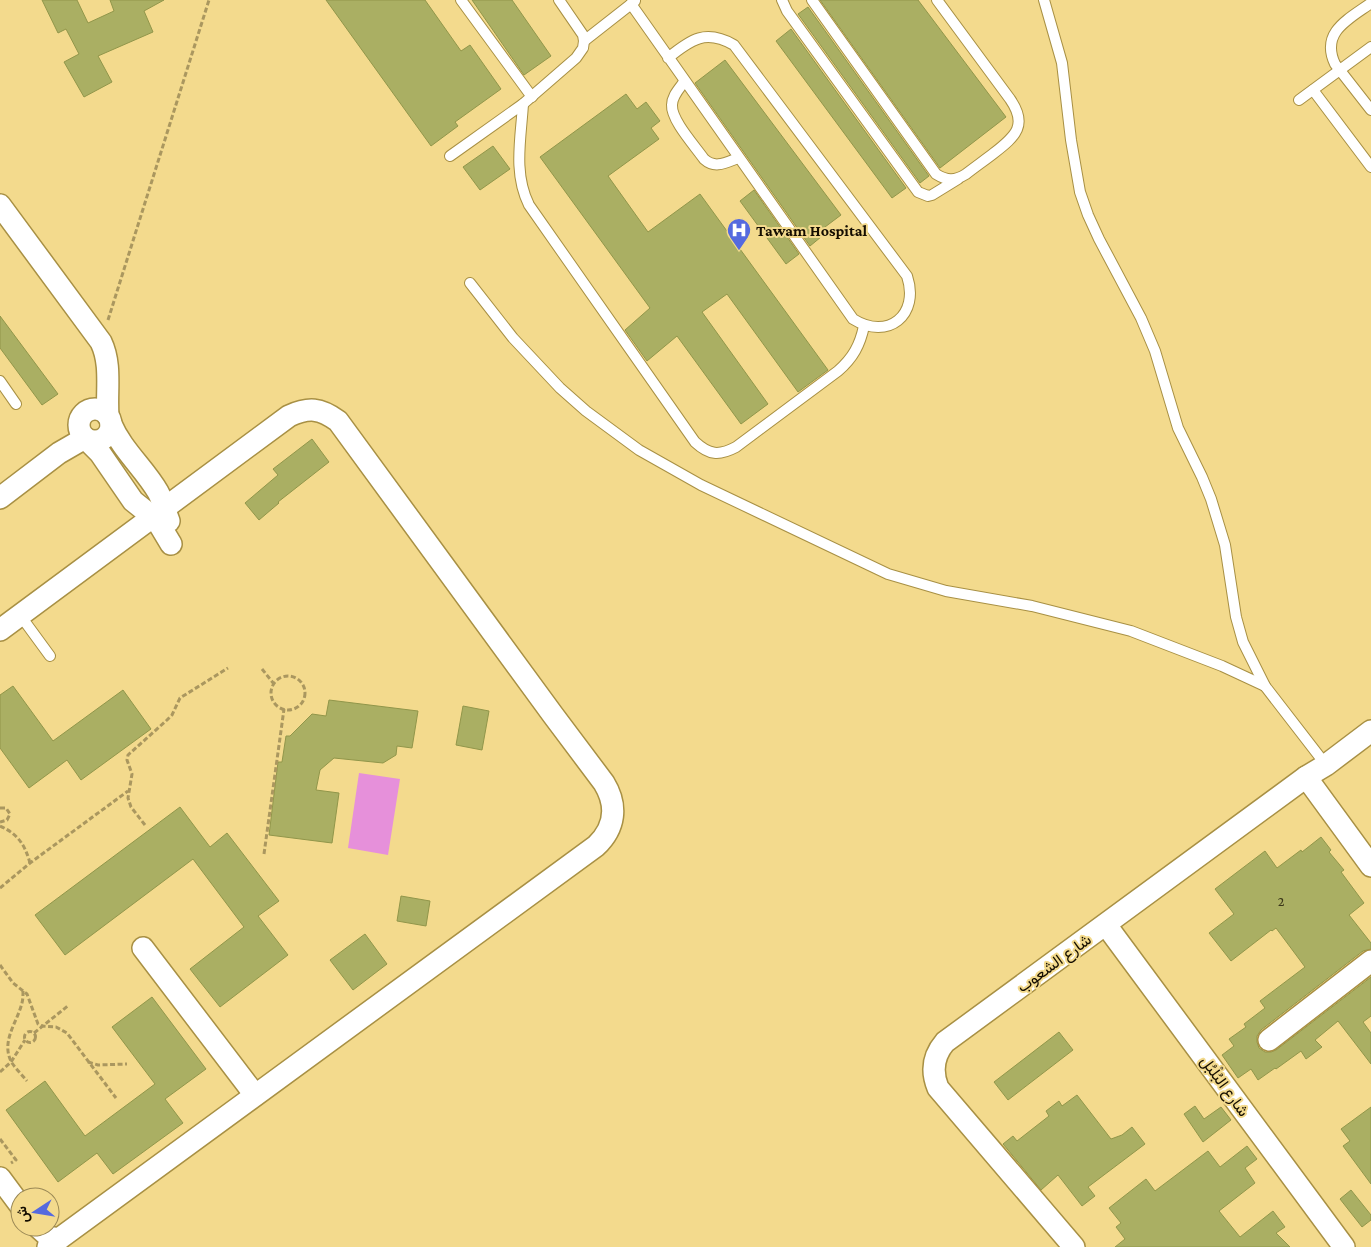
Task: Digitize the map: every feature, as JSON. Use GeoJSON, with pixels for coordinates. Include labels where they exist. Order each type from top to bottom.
{"type":"FeatureCollection","features":[{"type":"Feature","properties":{"kind":"street"},"geometry":{"type":"LineString","coordinates":[[0,205],[102,342],[106,353],[107,375],[93,426],[100,453],[133,501],[159,513]]}},
{"type":"Feature","properties":{"kind":"street"},"geometry":{"type":"LineString","coordinates":[[0,630],[289,416],[308,410],[327,413],[338,420],[553,716],[604,783],[610,792],[614,811],[609,831],[596,846],[53,1243]]}},
{"type":"Feature","properties":{"kind":"street"},"geometry":{"type":"LineString","coordinates":[[0,498],[93,426]]}},
{"type":"Feature","properties":{"kind":"street"},"geometry":{"type":"LineString","coordinates":[[93,426],[120,441],[156,490],[159,513],[174,541]]}},
{"type":"Feature","properties":{"kind":"street","name":"شارع الشعوب"},"geometry":{"type":"LineString","coordinates":[[1074,1247],[938,1088],[934,1067],[940,1048],[945,1042],[1371,731]]}},
{"type":"Feature","properties":{"kind":"street"},"geometry":{"type":"LineString","coordinates":[[1306,777],[1371,866]]}},
{"type":"Feature","properties":{"kind":"street","name":"شارع البُلْبُل"},"geometry":{"type":"LineString","coordinates":[[1106,925],[1344,1247]]}},
{"type":"Feature","properties":{"kind":"street"},"geometry":{"type":"LineString","coordinates":[[143,948],[254,1095]]}},
{"type":"Feature","properties":{"kind":"street"},"geometry":{"type":"LineString","coordinates":[[1268,1040],[1371,961]]}},
{"type":"Feature","properties":{"kind":"street"},"geometry":{"type":"LineString","coordinates":[[3,1173],[10,1187]]}},
{"type":"Feature","properties":{"kind":"lane"},"geometry":{"type":"LineString","coordinates":[[461,0],[528,100],[518,167],[524,196],[689,434],[704,450],[714,454],[726,453],[838,371],[856,352],[864,326]]}},
{"type":"Feature","properties":{"kind":"lane"},"geometry":{"type":"LineString","coordinates":[[450,156],[528,100],[576,58],[583,48],[584,41],[580,30],[559,0]]}},
{"type":"Feature","properties":{"kind":"lane"},"geometry":{"type":"LineString","coordinates":[[782,0],[787,11],[918,192],[928,196],[959,178],[1010,141],[1016,133],[1018,124],[1015,106],[937,0]]}},
{"type":"Feature","properties":{"kind":"lane"},"geometry":{"type":"LineString","coordinates":[[812,0],[936,174],[951,180],[959,178]]}},
{"type":"Feature","properties":{"kind":"lane"},"geometry":{"type":"LineString","coordinates":[[1044,0],[1062,63],[1071,140],[1080,192],[1099,240],[1141,318],[1155,351],[1178,428],[1211,499],[1225,545],[1236,616],[1243,642],[1265,686],[1326,765]]}},
{"type":"Feature","properties":{"kind":"lane"},"geometry":{"type":"LineString","coordinates":[[584,41],[633,2],[668,58],[684,82],[853,319],[864,326],[876,328],[888,326],[898,320],[906,311],[910,300],[911,288],[907,276],[734,45],[723,39],[710,36],[697,38],[685,44],[668,58]]}},
{"type":"Feature","properties":{"kind":"lane"},"geometry":{"type":"LineString","coordinates":[[1371,3],[1341,25],[1335,31],[1332,39],[1332,56],[1340,70],[1371,110]]}},
{"type":"Feature","properties":{"kind":"lane"},"geometry":{"type":"LineString","coordinates":[[1300,100],[1371,47]]}},
{"type":"Feature","properties":{"kind":"lane"},"geometry":{"type":"LineString","coordinates":[[684,82],[674,96],[673,113],[693,144],[704,159],[716,166],[738,158]]}},
{"type":"Feature","properties":{"kind":"lane"},"geometry":{"type":"LineString","coordinates":[[1313,90],[1371,167]]}},
{"type":"Feature","properties":{"kind":"lane"},"geometry":{"type":"LineString","coordinates":[[470,283],[513,338],[560,388],[580,406],[639,450],[701,486],[888,574],[946,591],[1032,606],[1132,631],[1222,666],[1265,686]]}},
{"type":"Feature","properties":{"kind":"lane"},"geometry":{"type":"LineString","coordinates":[[0,381],[16,404]]}},
{"type":"Feature","properties":{"kind":"lane"},"geometry":{"type":"LineString","coordinates":[[20,615],[50,656]]}},
{"type":"Feature","properties":{"kind":"path"},"geometry":{"type":"LineString","coordinates":[[102,342],[209,0]]}},
{"type":"Feature","properties":{"kind":"path"},"geometry":{"type":"LineString","coordinates":[[145,826],[131,806],[128,798],[132,774],[127,760],[128,755],[172,715],[180,698],[228,668]]}},
{"type":"Feature","properties":{"kind":"path"},"geometry":{"type":"LineString","coordinates":[[262,668],[274,684]]}},
{"type":"Feature","properties":{"kind":"path"},"geometry":{"type":"LineString","coordinates":[[287,676],[295,678],[302,683],[305,690],[300,706],[284,710],[277,706],[272,699],[271,691],[274,684],[279,678],[287,676]]}},
{"type":"Feature","properties":{"kind":"path"},"geometry":{"type":"LineString","coordinates":[[264,854],[284,710]]}},
{"type":"Feature","properties":{"kind":"path"},"geometry":{"type":"LineString","coordinates":[[0,888],[30,863],[128,791]]}},
{"type":"Feature","properties":{"kind":"path"},"geometry":{"type":"LineString","coordinates":[[0,808],[6,808],[10,814],[7,820],[0,824],[20,839],[27,851],[30,863]]}},
{"type":"Feature","properties":{"kind":"path"},"geometry":{"type":"LineString","coordinates":[[7,820],[10,830]]}},
{"type":"Feature","properties":{"kind":"path"},"geometry":{"type":"LineString","coordinates":[[0,965],[13,983],[30,998],[35,1018],[42,1026],[56,1027],[67,1033],[116,1098]]}},
{"type":"Feature","properties":{"kind":"path"},"geometry":{"type":"LineString","coordinates":[[23,991],[22,1003],[8,1035],[8,1053],[11,1062],[27,1081]]}},
{"type":"Feature","properties":{"kind":"path"},"geometry":{"type":"LineString","coordinates":[[0,1072],[11,1062],[25,1040],[27,1032],[34,1033],[69,1005]]}},
{"type":"Feature","properties":{"kind":"path"},"geometry":{"type":"LineString","coordinates":[[25,1040],[30,1043],[33,1042],[36,1037],[34,1033]]}},
{"type":"Feature","properties":{"kind":"path"},"geometry":{"type":"LineString","coordinates":[[88,1062],[98,1065],[126,1064]]}},
{"type":"Feature","properties":{"kind":"path"},"geometry":{"type":"LineString","coordinates":[[0,1139],[16,1160],[3,1173]]}},
{"type":"Feature","properties":{"kind":"shaded area"},"geometry":{"type":"Polygon","coordinates":[[[359,773],[400,779],[388,855],[348,848],[359,773]]]}},
{"type":"Feature","properties":{"kind":"building"},"geometry":{"type":"Polygon","coordinates":[[[42,0],[77,0],[88,23],[114,11],[110,0],[164,0],[144,11],[153,32],[98,56],[112,82],[84,97],[64,62],[79,54],[66,29],[58,33],[42,0]]]}},
{"type":"Feature","properties":{"kind":"building"},"geometry":{"type":"Polygon","coordinates":[[[326,0],[425,0],[461,51],[470,45],[501,89],[455,122],[458,126],[431,146],[326,0]]]}},
{"type":"Feature","properties":{"kind":"building"},"geometry":{"type":"Polygon","coordinates":[[[472,0],[512,0],[551,56],[524,75],[472,0]]]}},
{"type":"Feature","properties":{"kind":"building"},"geometry":{"type":"Polygon","coordinates":[[[820,0],[918,0],[1006,117],[940,168],[820,0]]]}},
{"type":"Feature","properties":{"kind":"building"},"geometry":{"type":"Polygon","coordinates":[[[808,7],[929,176],[920,183],[798,14],[808,7]]]}},
{"type":"Feature","properties":{"kind":"building"},"geometry":{"type":"Polygon","coordinates":[[[791,29],[906,188],[892,198],[776,41],[791,29]]]}},
{"type":"Feature","properties":{"kind":"building"},"geometry":{"type":"Polygon","coordinates":[[[725,60],[841,215],[817,233],[821,237],[810,246],[695,83],[725,60]]]}},
{"type":"Feature","properties":{"kind":"building"},"geometry":{"type":"Polygon","coordinates":[[[626,94],[637,109],[646,102],[660,121],[651,128],[659,139],[608,176],[648,232],[700,194],[828,370],[798,392],[727,294],[702,312],[768,404],[741,424],[677,336],[647,361],[625,330],[650,308],[540,157],[626,94]]]}},
{"type":"Feature","properties":{"kind":"building"},"geometry":{"type":"Polygon","coordinates":[[[493,146],[510,169],[480,190],[463,167],[493,146]]]}},
{"type":"Feature","properties":{"kind":"building"},"geometry":{"type":"Polygon","coordinates":[[[754,190],[799,254],[786,264],[740,201],[754,190]]]}},
{"type":"Feature","properties":{"kind":"building"},"geometry":{"type":"Polygon","coordinates":[[[0,316],[58,394],[42,405],[0,348],[0,316]]]}},
{"type":"Feature","properties":{"kind":"building"},"geometry":{"type":"Polygon","coordinates":[[[312,439],[329,462],[278,502],[259,520],[245,503],[278,475],[273,469],[312,439]]]}},
{"type":"Feature","properties":{"kind":"building"},"geometry":{"type":"Polygon","coordinates":[[[13,686],[53,741],[123,690],[151,729],[81,780],[67,760],[29,788],[0,748],[0,695],[13,686]]]}},
{"type":"Feature","properties":{"kind":"building"},"geometry":{"type":"Polygon","coordinates":[[[329,700],[418,711],[412,748],[397,746],[396,755],[383,763],[334,758],[320,770],[316,790],[339,793],[332,843],[269,835],[278,762],[282,762],[286,736],[290,736],[312,714],[326,716],[329,700]]]}},
{"type":"Feature","properties":{"kind":"building"},"geometry":{"type":"Polygon","coordinates":[[[463,706],[489,711],[482,750],[456,745],[463,706]]]}},
{"type":"Feature","properties":{"kind":"building"},"geometry":{"type":"Polygon","coordinates":[[[180,807],[210,847],[227,833],[279,901],[258,916],[288,955],[220,1007],[190,969],[244,927],[193,859],[65,955],[35,915],[180,807]]]}},
{"type":"Feature","properties":{"kind":"building"},"geometry":{"type":"Polygon","coordinates":[[[1321,837],[1331,850],[1329,852],[1344,870],[1341,872],[1364,903],[1349,915],[1371,943],[1371,949],[1363,951],[1261,1030],[1257,1036],[1257,1042],[1259,1048],[1265,1052],[1276,1050],[1371,977],[1371,1016],[1363,1022],[1371,1033],[1371,1064],[1338,1021],[1315,1040],[1322,1047],[1306,1059],[1301,1051],[1258,1080],[1251,1069],[1238,1078],[1222,1055],[1234,1046],[1229,1039],[1246,1027],[1244,1024],[1265,1008],[1260,1001],[1305,967],[1276,928],[1231,961],[1209,933],[1234,914],[1215,889],[1265,851],[1277,868],[1321,837]]]}},
{"type":"Feature","properties":{"kind":"building"},"geometry":{"type":"Polygon","coordinates":[[[401,896],[430,901],[426,926],[397,921],[401,896]]]}},
{"type":"Feature","properties":{"kind":"building"},"geometry":{"type":"Polygon","coordinates":[[[365,934],[387,964],[353,990],[330,960],[365,934]]]}},
{"type":"Feature","properties":{"kind":"building"},"geometry":{"type":"Polygon","coordinates":[[[152,997],[206,1069],[165,1099],[183,1123],[113,1174],[97,1153],[58,1182],[6,1110],[45,1081],[85,1136],[155,1084],[112,1027],[152,997]]]}},
{"type":"Feature","properties":{"kind":"building"},"geometry":{"type":"Polygon","coordinates":[[[1059,1032],[1073,1050],[1008,1100],[994,1082],[1059,1032]]]}},
{"type":"Feature","properties":{"kind":"building"},"geometry":{"type":"Polygon","coordinates":[[[1077,1095],[1111,1139],[1122,1135],[1132,1127],[1145,1144],[1088,1187],[1095,1196],[1082,1206],[1058,1175],[1041,1190],[1003,1144],[1013,1136],[1017,1141],[1049,1116],[1046,1111],[1059,1101],[1062,1106],[1077,1095]]]}},
{"type":"Feature","properties":{"kind":"building"},"geometry":{"type":"Polygon","coordinates":[[[1195,1106],[1204,1119],[1221,1107],[1231,1120],[1203,1142],[1184,1114],[1195,1106]]]}},
{"type":"Feature","properties":{"kind":"building"},"geometry":{"type":"Polygon","coordinates":[[[1371,1107],[1371,1184],[1343,1146],[1350,1141],[1341,1129],[1371,1107]]]}},
{"type":"Feature","properties":{"kind":"building"},"geometry":{"type":"Polygon","coordinates":[[[1247,1146],[1257,1159],[1245,1168],[1255,1183],[1219,1211],[1240,1237],[1273,1211],[1285,1227],[1276,1233],[1290,1247],[1115,1247],[1125,1239],[1116,1227],[1121,1223],[1109,1208],[1146,1179],[1155,1191],[1208,1151],[1220,1167],[1247,1146]]]}},
{"type":"Feature","properties":{"kind":"building"},"geometry":{"type":"Polygon","coordinates":[[[1351,1190],[1371,1215],[1371,1220],[1362,1227],[1340,1199],[1351,1190]]]}},
{"type":"Feature","properties":{"kind":"place","name":"Tawam Hospital"},"geometry":{"type":"Point","coordinates":[739,251]}}]}
